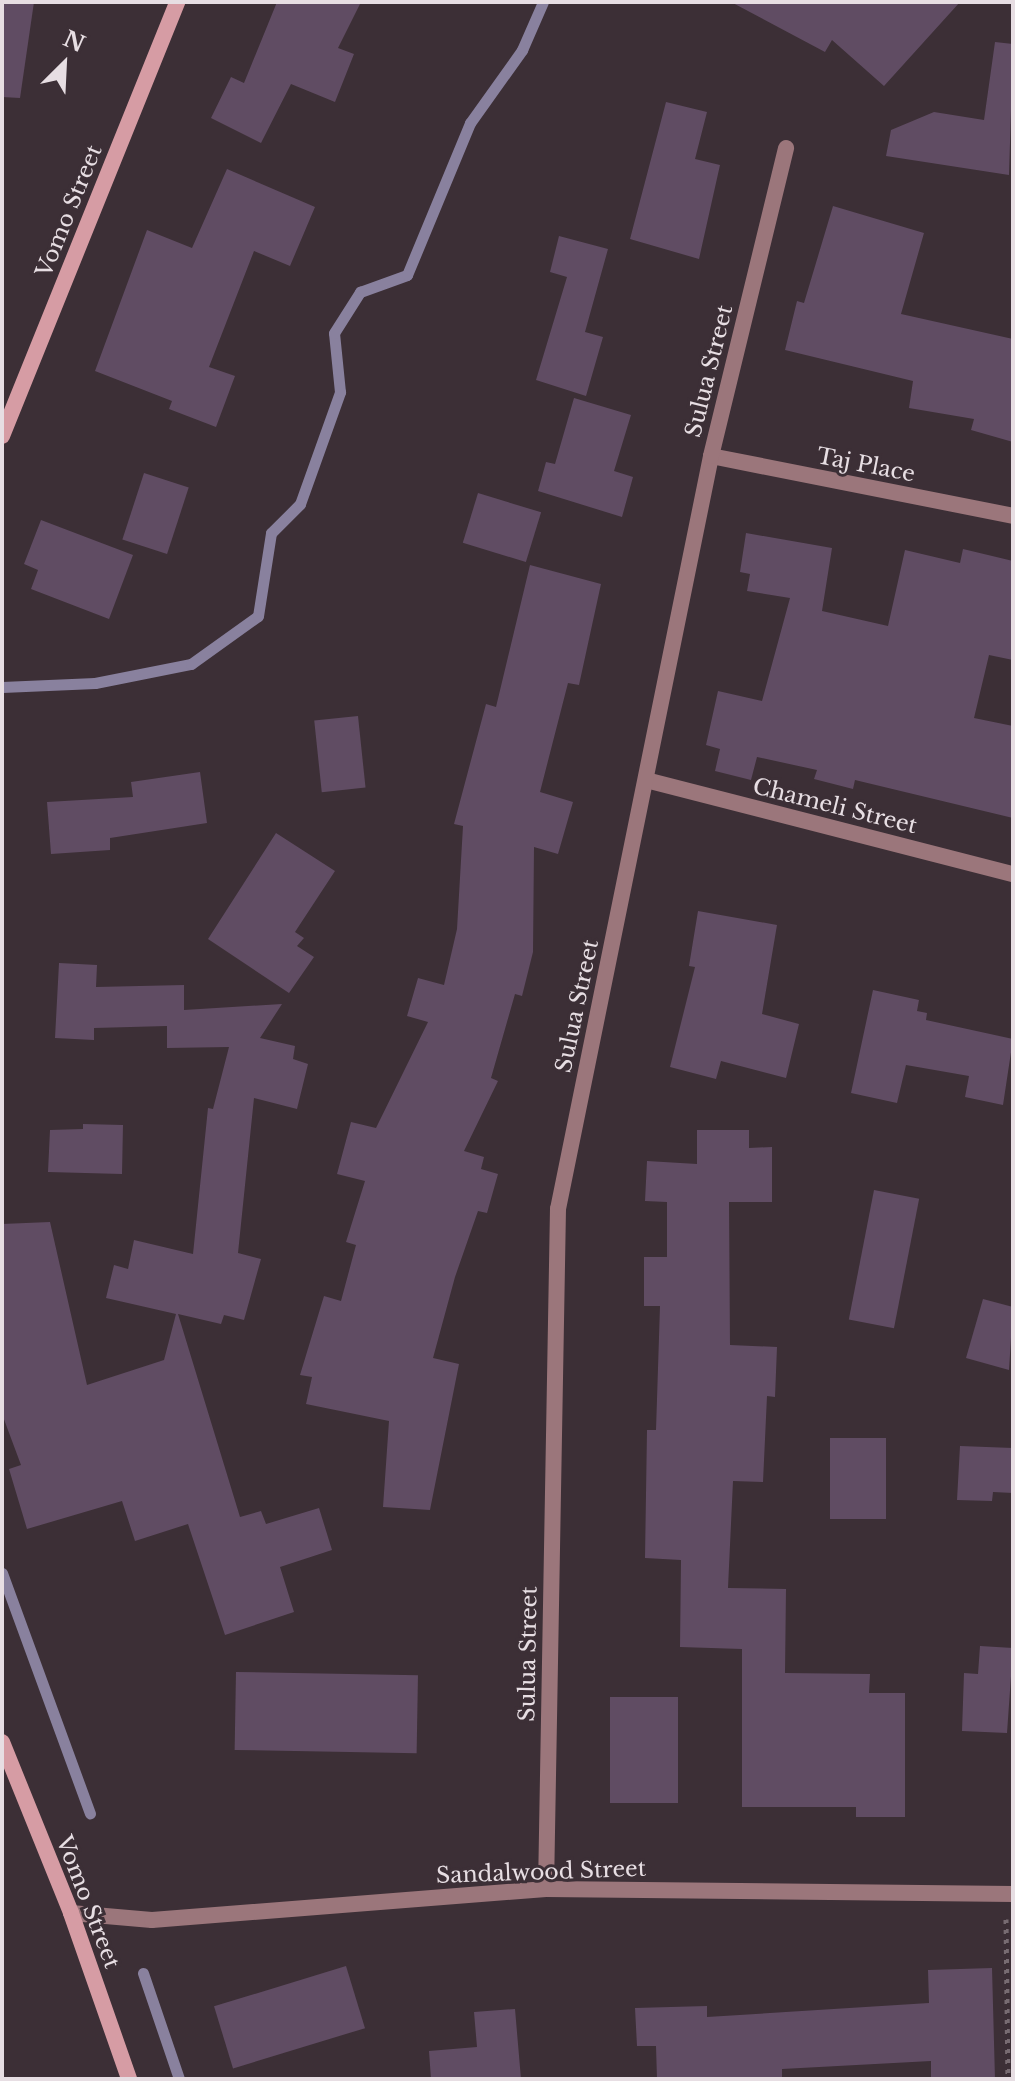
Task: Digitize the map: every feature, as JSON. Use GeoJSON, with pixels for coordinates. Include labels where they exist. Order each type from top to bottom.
{"type":"FeatureCollection","features":[{"type":"Feature","properties":{"kind":"main road","name":"Vomo Street"},"geometry":{"type":"LineString","coordinates":[[2,436],[177,2]]}},
{"type":"Feature","properties":{"kind":"main road","name":"Vomo Street"},"geometry":{"type":"LineString","coordinates":[[2,1742],[71,1913],[129,2079]]}},
{"type":"Feature","properties":{"kind":"street","name":"Sulua Street"},"geometry":{"type":"LineString","coordinates":[[546,1889],[558,1209],[711,456],[786,148]]}},
{"type":"Feature","properties":{"kind":"street","name":"Taj Place"},"geometry":{"type":"LineString","coordinates":[[711,456],[1013,516]]}},
{"type":"Feature","properties":{"kind":"street","name":"Chameli Street"},"geometry":{"type":"LineString","coordinates":[[646,780],[1013,874]]}},
{"type":"Feature","properties":{"kind":"street","name":"Sandalwood Street"},"geometry":{"type":"LineString","coordinates":[[71,1913],[152,1920],[546,1889],[1009,1894]]}},
{"type":"Feature","properties":{"kind":"path"},"geometry":{"type":"LineString","coordinates":[[1008,2079],[1009,1894]]}},
{"type":"Feature","properties":{"kind":"building"},"geometry":{"type":"Polygon","coordinates":[[[2,2],[34,2],[20,98],[2,97],[2,2]]]}},
{"type":"Feature","properties":{"kind":"building"},"geometry":{"type":"Polygon","coordinates":[[[277,2],[361,2],[338,48],[354,54],[335,102],[291,84],[261,143],[211,118],[231,77],[244,83],[277,2]]]}},
{"type":"Feature","properties":{"kind":"building"},"geometry":{"type":"Polygon","coordinates":[[[731,2],[960,2],[884,86],[832,40],[825,52],[731,2]]]}},
{"type":"Feature","properties":{"kind":"building"},"geometry":{"type":"Polygon","coordinates":[[[995,42],[1013,44],[1009,175],[886,156],[891,130],[934,112],[984,120],[995,42]]]}},
{"type":"Feature","properties":{"kind":"building"},"geometry":{"type":"Polygon","coordinates":[[[666,102],[707,112],[695,159],[720,165],[699,259],[630,239],[666,102]]]}},
{"type":"Feature","properties":{"kind":"building"},"geometry":{"type":"Polygon","coordinates":[[[227,169],[315,207],[290,266],[254,251],[209,367],[235,376],[216,427],[169,409],[172,401],[95,371],[147,230],[192,248],[227,169]]]}},
{"type":"Feature","properties":{"kind":"building"},"geometry":{"type":"Polygon","coordinates":[[[833,206],[924,233],[901,314],[1013,339],[1013,442],[971,430],[974,419],[909,408],[913,381],[785,350],[797,301],[804,303],[833,206]]]}},
{"type":"Feature","properties":{"kind":"building"},"geometry":{"type":"Polygon","coordinates":[[[559,236],[608,249],[585,332],[603,337],[586,396],[536,380],[567,277],[550,272],[559,236]]]}},
{"type":"Feature","properties":{"kind":"building"},"geometry":{"type":"Polygon","coordinates":[[[574,398],[631,415],[614,471],[633,477],[622,517],[538,491],[546,462],[555,464],[574,398]]]}},
{"type":"Feature","properties":{"kind":"building"},"geometry":{"type":"Polygon","coordinates":[[[144,473],[189,488],[167,554],[122,540],[144,473]]]}},
{"type":"Feature","properties":{"kind":"building"},"geometry":{"type":"Polygon","coordinates":[[[478,493],[541,512],[526,562],[463,543],[478,493]]]}},
{"type":"Feature","properties":{"kind":"building"},"geometry":{"type":"Polygon","coordinates":[[[41,520],[133,555],[109,619],[31,589],[38,570],[24,564],[41,520]]]}},
{"type":"Feature","properties":{"kind":"building"},"geometry":{"type":"Polygon","coordinates":[[[746,533],[832,548],[822,611],[888,626],[905,550],[960,563],[963,549],[1013,561],[1013,660],[989,655],[974,718],[1013,726],[1013,818],[855,780],[853,789],[814,779],[817,770],[757,757],[751,780],[715,771],[720,749],[706,745],[718,691],[762,701],[790,598],[747,591],[750,574],[740,572],[746,533]]]}},
{"type":"Feature","properties":{"kind":"building"},"geometry":{"type":"Polygon","coordinates":[[[530,565],[601,584],[579,685],[568,683],[540,792],[573,802],[558,854],[534,847],[533,952],[522,996],[515,994],[491,1078],[498,1081],[464,1151],[484,1157],[481,1169],[498,1174],[487,1213],[478,1211],[455,1277],[433,1358],[459,1364],[430,1510],[383,1507],[389,1421],[306,1404],[312,1377],[300,1375],[324,1296],[341,1301],[356,1245],[346,1242],[365,1181],[337,1174],[351,1122],[376,1128],[428,1022],[407,1016],[418,978],[444,985],[457,929],[463,826],[454,824],[486,704],[496,707],[530,565]]]}},
{"type":"Feature","properties":{"kind":"building"},"geometry":{"type":"Polygon","coordinates":[[[358,716],[366,788],[322,792],[314,721],[358,716]]]}},
{"type":"Feature","properties":{"kind":"building"},"geometry":{"type":"Polygon","coordinates":[[[200,772],[207,823],[110,838],[110,850],[51,854],[47,802],[133,797],[131,782],[200,772]]]}},
{"type":"Feature","properties":{"kind":"building"},"geometry":{"type":"Polygon","coordinates":[[[276,833],[335,871],[295,932],[304,938],[297,946],[314,957],[289,993],[208,939],[276,833]]]}},
{"type":"Feature","properties":{"kind":"building"},"geometry":{"type":"Polygon","coordinates":[[[698,911],[777,925],[762,1014],[799,1024],[786,1078],[721,1061],[716,1079],[670,1067],[695,967],[689,966],[698,911]]]}},
{"type":"Feature","properties":{"kind":"building"},"geometry":{"type":"Polygon","coordinates":[[[59,963],[97,965],[96,987],[184,985],[184,1010],[282,1004],[260,1038],[295,1046],[293,1059],[308,1064],[297,1109],[254,1098],[238,1253],[261,1259],[244,1320],[224,1315],[221,1324],[178,1314],[240,1517],[261,1511],[266,1524],[319,1508],[332,1550],[280,1567],[294,1612],[225,1635],[188,1524],[135,1541],[122,1501],[27,1529],[9,1469],[21,1465],[2,1414],[2,1224],[50,1222],[87,1385],[164,1360],[176,1314],[106,1298],[114,1265],[128,1269],[134,1240],[193,1254],[208,1108],[213,1109],[229,1047],[167,1048],[167,1026],[94,1028],[94,1040],[55,1038],[59,963]]]}},
{"type":"Feature","properties":{"kind":"building"},"geometry":{"type":"Polygon","coordinates":[[[873,990],[919,1000],[917,1011],[927,1013],[926,1020],[1013,1039],[1003,1105],[965,1097],[969,1076],[906,1065],[897,1103],[851,1093],[873,990]]]}},
{"type":"Feature","properties":{"kind":"building"},"geometry":{"type":"Polygon","coordinates":[[[83,1124],[123,1125],[122,1174],[48,1172],[50,1130],[83,1129],[83,1124]]]}},
{"type":"Feature","properties":{"kind":"building"},"geometry":{"type":"Polygon","coordinates":[[[697,1130],[749,1130],[749,1148],[772,1147],[772,1202],[729,1202],[730,1345],[777,1347],[775,1397],[767,1396],[763,1482],[733,1481],[728,1588],[786,1589],[785,1673],[870,1674],[869,1693],[905,1693],[905,1817],[856,1817],[856,1807],[742,1807],[742,1649],[680,1647],[681,1560],[645,1558],[647,1430],[656,1430],[660,1306],[644,1306],[644,1257],[667,1257],[667,1202],[645,1201],[647,1161],[697,1164],[697,1130]]]}},
{"type":"Feature","properties":{"kind":"building"},"geometry":{"type":"Polygon","coordinates":[[[874,1190],[919,1199],[894,1328],[849,1320],[874,1190]]]}},
{"type":"Feature","properties":{"kind":"building"},"geometry":{"type":"Polygon","coordinates":[[[983,1299],[1013,1307],[1009,1370],[966,1358],[983,1299]]]}},
{"type":"Feature","properties":{"kind":"building"},"geometry":{"type":"Polygon","coordinates":[[[830,1438],[886,1438],[886,1519],[830,1519],[830,1438]]]}},
{"type":"Feature","properties":{"kind":"building"},"geometry":{"type":"Polygon","coordinates":[[[960,1446],[1013,1448],[1013,1493],[993,1492],[992,1501],[957,1500],[960,1446]]]}},
{"type":"Feature","properties":{"kind":"building"},"geometry":{"type":"Polygon","coordinates":[[[980,1646],[1013,1648],[1007,1733],[962,1731],[964,1673],[978,1674],[980,1646]]]}},
{"type":"Feature","properties":{"kind":"building"},"geometry":{"type":"Polygon","coordinates":[[[236,1672],[418,1675],[417,1753],[235,1750],[236,1672]]]}},
{"type":"Feature","properties":{"kind":"building"},"geometry":{"type":"Polygon","coordinates":[[[610,1697],[678,1697],[678,1803],[610,1803],[610,1697]]]}},
{"type":"Feature","properties":{"kind":"building"},"geometry":{"type":"Polygon","coordinates":[[[346,1966],[365,2028],[233,2069],[214,2006],[346,1966]]]}},
{"type":"Feature","properties":{"kind":"building"},"geometry":{"type":"Polygon","coordinates":[[[992,1968],[995,2079],[931,2079],[931,2061],[782,2069],[782,2079],[657,2079],[656,2046],[637,2046],[635,2008],[707,2006],[707,2017],[929,2003],[928,1970],[992,1968]]]}},
{"type":"Feature","properties":{"kind":"building"},"geometry":{"type":"Polygon","coordinates":[[[515,2009],[521,2079],[431,2079],[429,2051],[477,2047],[474,2012],[515,2009]]]}},
{"type":"Feature","properties":{"kind":"waterway"},"geometry":{"type":"LineString","coordinates":[[2,687],[95,683],[191,664],[258,616],[271,533],[300,504],[340,392],[334,333],[360,292],[407,275],[470,123],[522,50],[543,2]]}},
{"type":"Feature","properties":{"kind":"waterway"},"geometry":{"type":"LineString","coordinates":[[2,1573],[90,1813]]}},
{"type":"Feature","properties":{"kind":"waterway"},"geometry":{"type":"LineString","coordinates":[[143,1973],[179,2079]]}}]}
